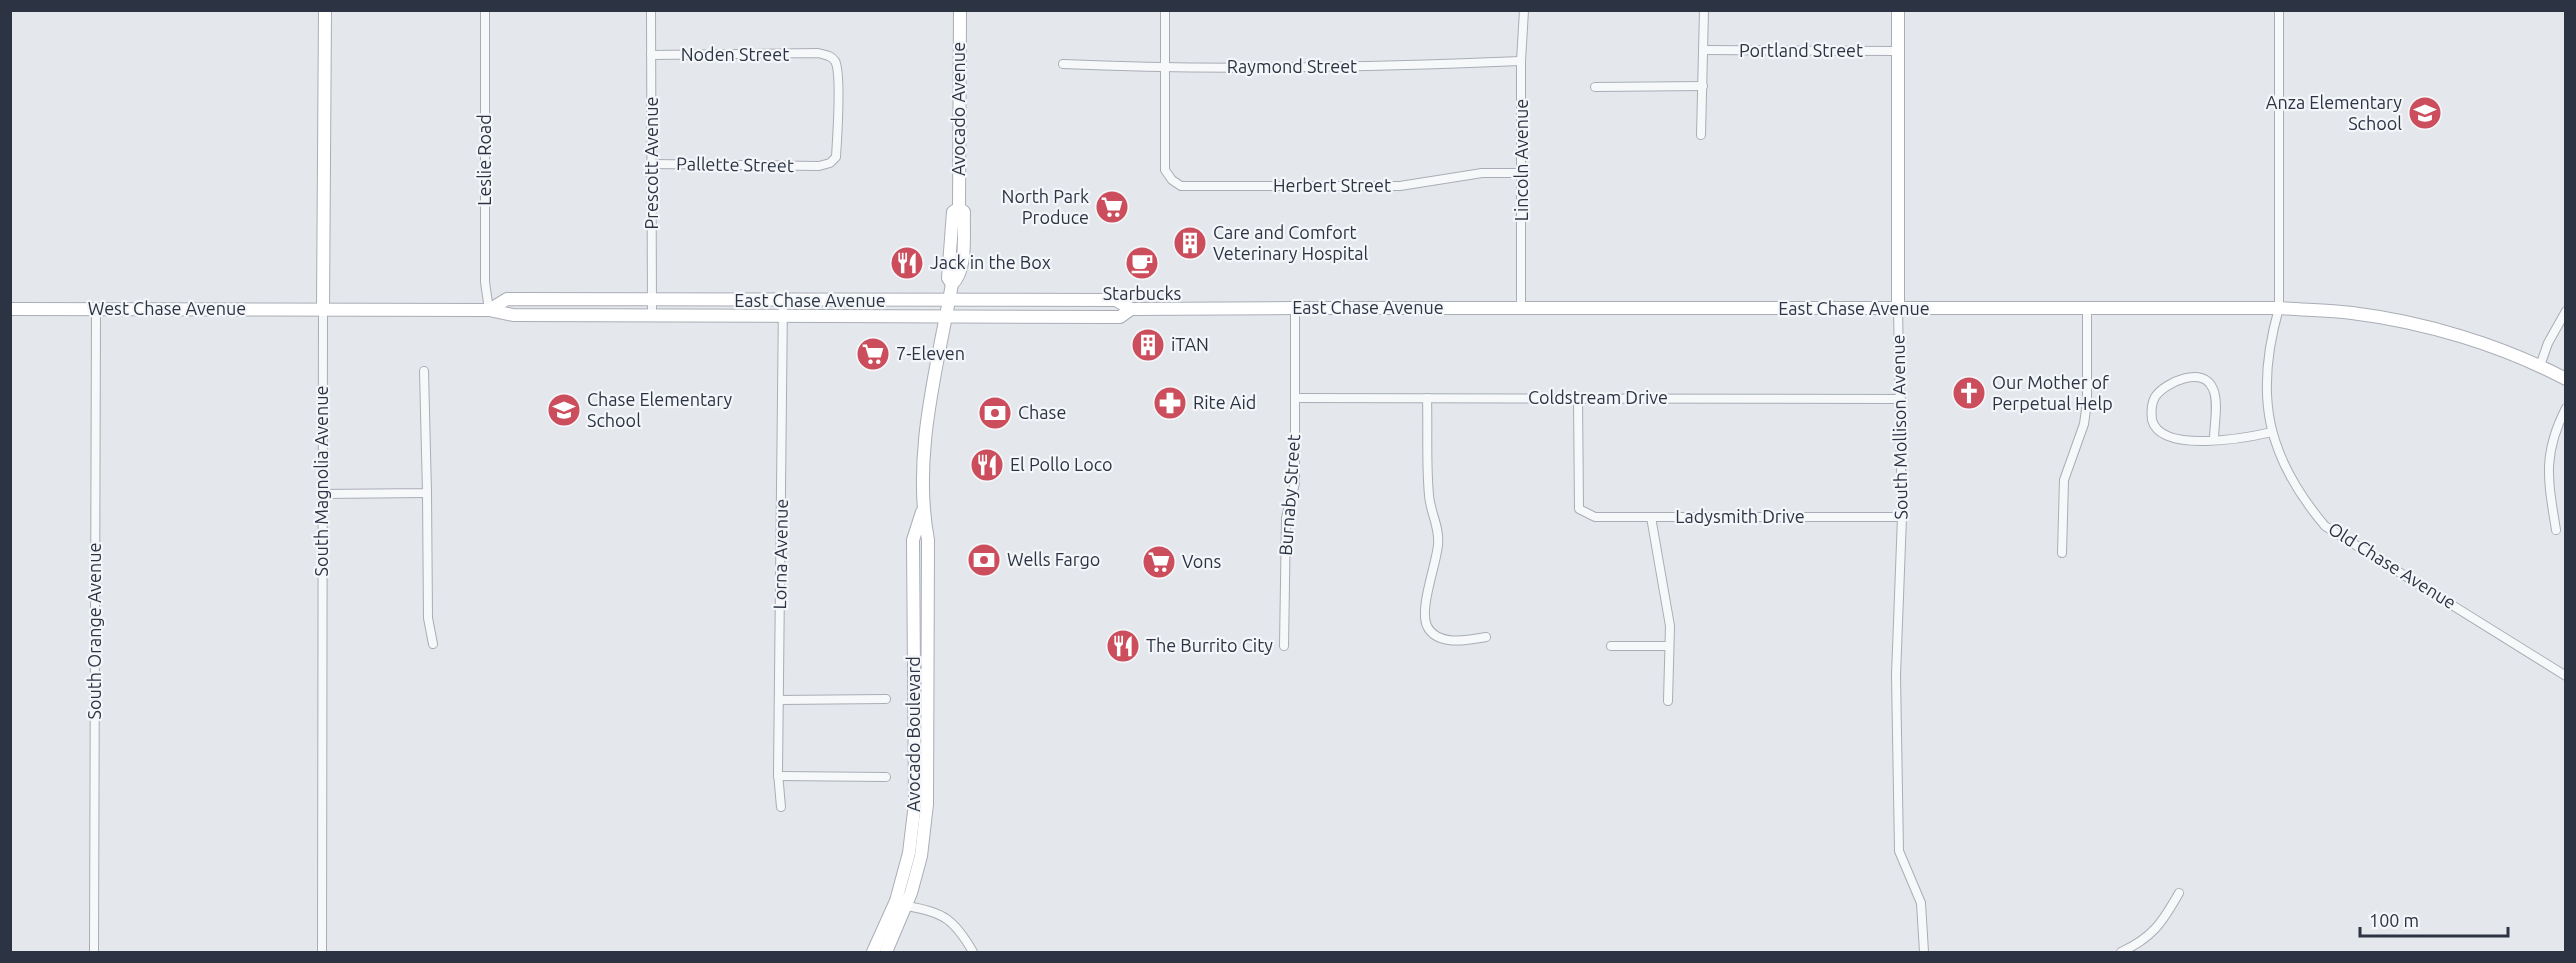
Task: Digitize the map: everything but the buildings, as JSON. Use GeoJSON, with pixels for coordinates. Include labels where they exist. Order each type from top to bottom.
{"type":"FeatureCollection","features":[{"type":"Feature","properties":{"kind":"main road","name":"South Magnolia Avenue"},"geometry":{"type":"LineString","coordinates":[[323,309],[325,10]]}},
{"type":"Feature","properties":{"kind":"main road","name":"Avocado Avenue"},"geometry":{"type":"LineString","coordinates":[[947,318],[952,285],[958,279],[963,238],[964,212],[959,208],[960,10]]}},
{"type":"Feature","properties":{"kind":"main road","name":"South Mollison Avenue"},"geometry":{"type":"LineString","coordinates":[[1898,10],[1898,309]]}},
{"type":"Feature","properties":{"kind":"main road","name":"East Chase Avenue"},"geometry":{"type":"LineString","coordinates":[[489,310],[507,299],[1116,300],[1131,309],[2279,308],[2352,313],[2419,326],[2486,345],[2540,366],[2565,379]]}},
{"type":"Feature","properties":{"kind":"main road","name":"West Chase Avenue"},"geometry":{"type":"LineString","coordinates":[[10,309],[323,309]]}},
{"type":"Feature","properties":{"kind":"main road","name":"East Chase Avenue"},"geometry":{"type":"LineString","coordinates":[[323,309],[489,310],[513,315],[947,318],[1120,316],[1131,309]]}},
{"type":"Feature","properties":{"kind":"main road","name":"Avocado Boulevard"},"geometry":{"type":"LineString","coordinates":[[886,952],[907,906],[921,856],[927,804],[928,540],[923,511],[923,457],[947,318]]}},
{"type":"Feature","properties":{"kind":"main road","name":"Avocado Boulevard"},"geometry":{"type":"LineString","coordinates":[[873,952],[896,902],[909,853],[914,813],[913,540],[923,511]]}},
{"type":"Feature","properties":{"kind":"street","name":"Leslie Road"},"geometry":{"type":"LineString","coordinates":[[485,10],[485,282],[489,310]]}},
{"type":"Feature","properties":{"kind":"street","name":"Prescott Avenue"},"geometry":{"type":"LineString","coordinates":[[651,10],[652,316]]}},
{"type":"Feature","properties":{"kind":"street","name":"Herbert Street"},"geometry":{"type":"LineString","coordinates":[[1165,10],[1165,170],[1172,180],[1181,186],[1400,186],[1482,173],[1522,172]]}},
{"type":"Feature","properties":{"kind":"street","name":"Lincoln Avenue"},"geometry":{"type":"LineString","coordinates":[[1521,309],[1521,61],[1524,10]]}},
{"type":"Feature","properties":{"kind":"street"},"geometry":{"type":"LineString","coordinates":[[1701,135],[1704,10]]}},
{"type":"Feature","properties":{"kind":"street","name":"Old Chase Avenue"},"geometry":{"type":"LineString","coordinates":[[2279,10],[2279,308],[2267,358],[2271,432],[2280,458],[2300,496],[2325,526],[2565,676]]}},
{"type":"Feature","properties":{"kind":"street","name":"Portland Street"},"geometry":{"type":"LineString","coordinates":[[1704,50],[1898,51]]}},
{"type":"Feature","properties":{"kind":"street","name":"Noden Street"},"geometry":{"type":"LineString","coordinates":[[651,56],[818,53],[830,56],[836,63],[838,78],[836,157],[830,163],[819,166]]}},
{"type":"Feature","properties":{"kind":"street","name":"Raymond Street"},"geometry":{"type":"LineString","coordinates":[[1063,64],[1165,68],[1418,66],[1521,61]]}},
{"type":"Feature","properties":{"kind":"street"},"geometry":{"type":"LineString","coordinates":[[1595,87],[1702,86]]}},
{"type":"Feature","properties":{"kind":"street","name":"Pallette Street"},"geometry":{"type":"LineString","coordinates":[[651,164],[819,166]]}},
{"type":"Feature","properties":{"kind":"street","name":"Lorna Avenue"},"geometry":{"type":"LineString","coordinates":[[781,807],[778,776],[783,301]]}},
{"type":"Feature","properties":{"kind":"street","name":"Burnaby Street"},"geometry":{"type":"LineString","coordinates":[[1284,646],[1286,518],[1295,483],[1295,308]]}},
{"type":"Feature","properties":{"kind":"street"},"geometry":{"type":"LineString","coordinates":[[2062,552],[2064,480],[2084,424],[2087,402],[2087,308]]}},
{"type":"Feature","properties":{"kind":"street","name":"South Orange Avenue"},"geometry":{"type":"LineString","coordinates":[[94,952],[96,309]]}},
{"type":"Feature","properties":{"kind":"street","name":"South Magnolia Avenue"},"geometry":{"type":"LineString","coordinates":[[322,952],[323,309]]}},
{"type":"Feature","properties":{"kind":"street","name":"South Mollison Avenue"},"geometry":{"type":"LineString","coordinates":[[1898,309],[1902,517],[1896,675],[1899,851],[1921,903],[1924,952]]}},
{"type":"Feature","properties":{"kind":"street"},"geometry":{"type":"LineString","coordinates":[[2540,366],[2548,343],[2565,311]]}},
{"type":"Feature","properties":{"kind":"street"},"geometry":{"type":"LineString","coordinates":[[424,371],[428,618],[433,644]]}},
{"type":"Feature","properties":{"kind":"street"},"geometry":{"type":"LineString","coordinates":[[2214,439],[2215,394],[2207,380],[2198,376],[2187,377],[2156,396],[2152,406],[2152,417],[2156,428],[2163,435],[2179,440],[2235,440],[2271,432]]}},
{"type":"Feature","properties":{"kind":"street","name":"Coldstream Drive"},"geometry":{"type":"LineString","coordinates":[[1295,398],[1901,399]]}},
{"type":"Feature","properties":{"kind":"street"},"geometry":{"type":"LineString","coordinates":[[1427,398],[1429,498],[1435,515],[1438,542],[1424,614],[1427,626],[1434,635],[1441,639],[1466,640],[1486,637]]}},
{"type":"Feature","properties":{"kind":"street","name":"Ladysmith Drive"},"geometry":{"type":"LineString","coordinates":[[1578,398],[1579,509],[1595,517],[1902,517]]}},
{"type":"Feature","properties":{"kind":"street"},"geometry":{"type":"LineString","coordinates":[[2556,530],[2549,487],[2549,456],[2553,433],[2565,408]]}},
{"type":"Feature","properties":{"kind":"street"},"geometry":{"type":"LineString","coordinates":[[321,494],[427,493]]}},
{"type":"Feature","properties":{"kind":"street"},"geometry":{"type":"LineString","coordinates":[[1651,517],[1668,612],[1668,701]]}},
{"type":"Feature","properties":{"kind":"street"},"geometry":{"type":"LineString","coordinates":[[1611,646],[1669,646]]}},
{"type":"Feature","properties":{"kind":"street"},"geometry":{"type":"LineString","coordinates":[[779,700],[886,699]]}},
{"type":"Feature","properties":{"kind":"street"},"geometry":{"type":"LineString","coordinates":[[778,776],[886,777]]}},
{"type":"Feature","properties":{"kind":"street"},"geometry":{"type":"LineString","coordinates":[[2121,952],[2142,942],[2160,925],[2179,893]]}},
{"type":"Feature","properties":{"kind":"street"},"geometry":{"type":"LineString","coordinates":[[907,906],[937,911],[959,930],[973,952]]}},
{"type":"Feature","properties":{"kind":"place","name":"Anza Elementary School"},"geometry":{"type":"Point","coordinates":[2425,113]}},
{"type":"Feature","properties":{"kind":"place","name":"North Park Produce"},"geometry":{"type":"Point","coordinates":[1112,207]}},
{"type":"Feature","properties":{"kind":"place","name":"Care and Comfort Veterinary Hospital"},"geometry":{"type":"Point","coordinates":[1190,243]}},
{"type":"Feature","properties":{"kind":"place","name":"Jack in the Box"},"geometry":{"type":"Point","coordinates":[907,263]}},
{"type":"Feature","properties":{"kind":"place","name":"Starbucks"},"geometry":{"type":"Point","coordinates":[1142,263]}},
{"type":"Feature","properties":{"kind":"place","name":"iTAN"},"geometry":{"type":"Point","coordinates":[1148,345]}},
{"type":"Feature","properties":{"kind":"place","name":"7-Eleven"},"geometry":{"type":"Point","coordinates":[873,354]}},
{"type":"Feature","properties":{"kind":"place","name":"Our Mother of Perpetual Help"},"geometry":{"type":"Point","coordinates":[1969,393]}},
{"type":"Feature","properties":{"kind":"place","name":"Rite Aid"},"geometry":{"type":"Point","coordinates":[1170,403]}},
{"type":"Feature","properties":{"kind":"place","name":"Chase Elementary School"},"geometry":{"type":"Point","coordinates":[564,410]}},
{"type":"Feature","properties":{"kind":"place","name":"Chase"},"geometry":{"type":"Point","coordinates":[995,413]}},
{"type":"Feature","properties":{"kind":"place","name":"El Pollo Loco"},"geometry":{"type":"Point","coordinates":[987,465]}},
{"type":"Feature","properties":{"kind":"place","name":"Wells Fargo"},"geometry":{"type":"Point","coordinates":[984,560]}},
{"type":"Feature","properties":{"kind":"place","name":"Vons"},"geometry":{"type":"Point","coordinates":[1159,562]}},
{"type":"Feature","properties":{"kind":"place","name":"The Burrito City"},"geometry":{"type":"Point","coordinates":[1123,646]}}]}
